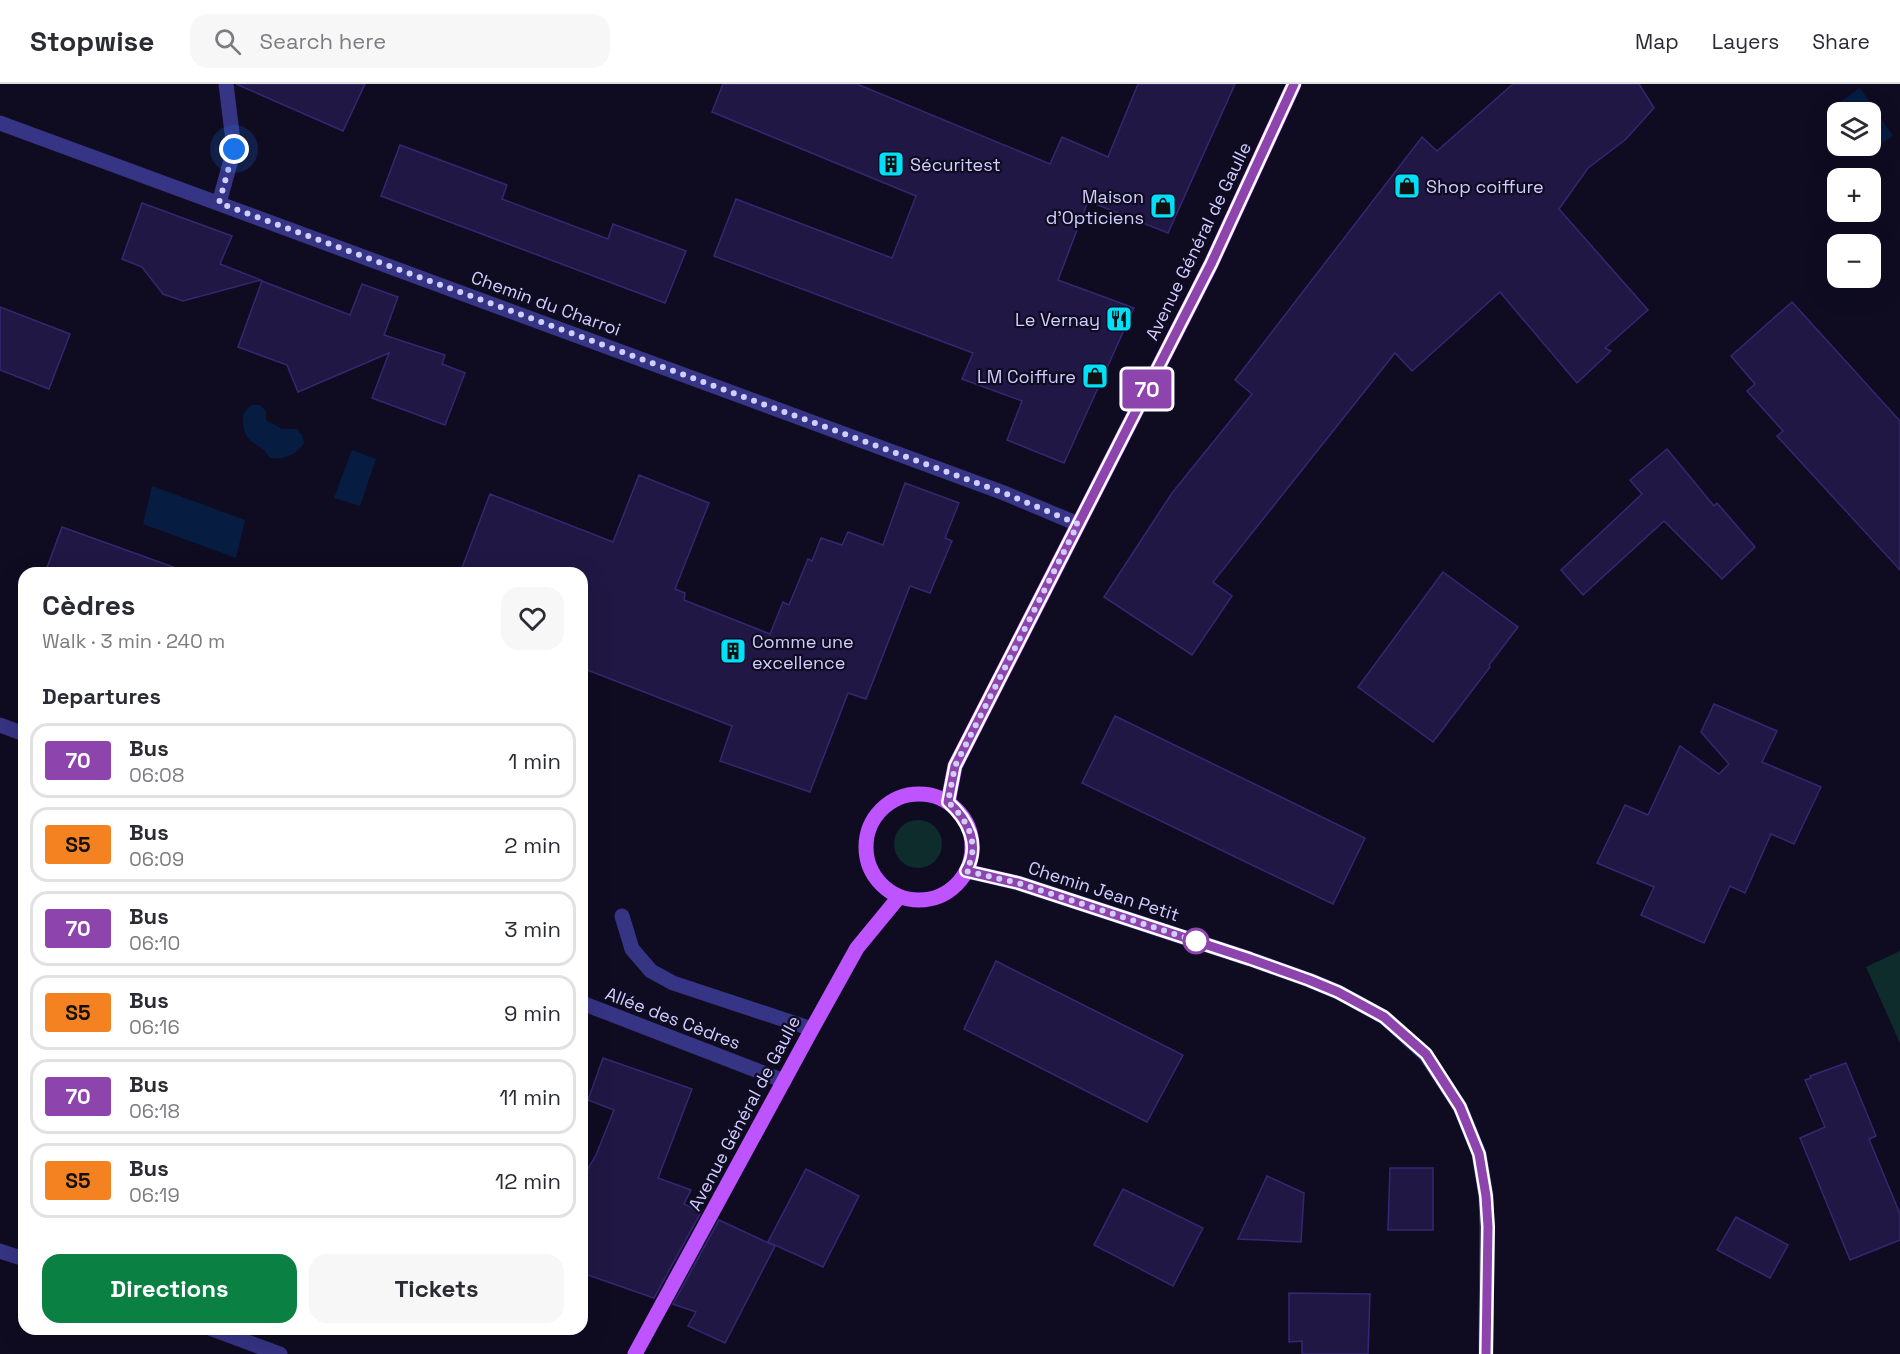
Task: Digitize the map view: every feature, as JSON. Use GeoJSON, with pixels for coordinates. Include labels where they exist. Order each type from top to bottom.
{"type":"FeatureCollection","features":[{"type":"Feature","properties":{"kind":"main road","name":"Avenue Général de Gaulle"},"geometry":{"type":"LineString","coordinates":[[948,802],[955,766],[1211,264],[1294,84]]}},
{"type":"Feature","properties":{"kind":"main road"},"geometry":{"type":"LineString","coordinates":[[914,793],[932,795],[948,802],[961,814],[970,829],[973,846],[970,864],[966,871],[962,879],[949,891],[933,899],[916,901],[898,897],[883,887],[872,874],[866,857],[865,839],[871,822],[881,808],[896,798],[914,793]]}},
{"type":"Feature","properties":{"kind":"main road","name":"Avenue Général de Gaulle"},"geometry":{"type":"LineString","coordinates":[[635,1354],[858,948],[898,897]]}},
{"type":"Feature","properties":{"kind":"street"},"geometry":{"type":"LineString","coordinates":[[219,203],[234,149],[226,84]]}},
{"type":"Feature","properties":{"kind":"street","name":"Chemin du Charroi"},"geometry":{"type":"LineString","coordinates":[[0,123],[1004,493],[1078,524]]}},
{"type":"Feature","properties":{"kind":"street"},"geometry":{"type":"LineString","coordinates":[[0,725],[18,732]]}},
{"type":"Feature","properties":{"kind":"street","name":"Chemin Jean Petit"},"geometry":{"type":"LineString","coordinates":[[966,871],[1018,883],[1309,980],[1338,992],[1384,1017],[1426,1054],[1460,1107],[1479,1154],[1486,1196],[1488,1227],[1486,1354]]}},
{"type":"Feature","properties":{"kind":"street"},"geometry":{"type":"LineString","coordinates":[[622,916],[632,949],[651,971],[673,983],[812,1029]]}},
{"type":"Feature","properties":{"kind":"street","name":"Allée des Cèdres"},"geometry":{"type":"LineString","coordinates":[[588,1005],[784,1081]]}},
{"type":"Feature","properties":{"kind":"street"},"geometry":{"type":"LineString","coordinates":[[0,1251],[18,1257]]}},
{"type":"Feature","properties":{"kind":"street"},"geometry":{"type":"LineString","coordinates":[[228,1335],[280,1354]]}},
{"type":"Feature","properties":{"kind":"green space"},"geometry":{"type":"Polygon","coordinates":[[[913,820],[923,820],[935,827],[942,839],[942,849],[935,861],[923,868],[913,868],[898,857],[894,849],[894,839],[905,824],[913,820]]]}},
{"type":"Feature","properties":{"kind":"green space"},"geometry":{"type":"Polygon","coordinates":[[[1900,951],[1900,1043],[1866,967],[1900,951]]]}},
{"type":"Feature","properties":{"kind":"water"},"geometry":{"type":"Polygon","coordinates":[[[1860,88],[1870,102],[1840,102],[1860,88]]]}},
{"type":"Feature","properties":{"kind":"water"},"geometry":{"type":"Polygon","coordinates":[[[1881,119],[1893,136],[1881,144],[1881,119]]]}},
{"type":"Feature","properties":{"kind":"water"},"geometry":{"type":"Polygon","coordinates":[[[251,405],[260,405],[266,411],[266,420],[282,429],[297,429],[304,443],[298,451],[289,456],[270,458],[248,438],[245,433],[243,414],[251,405]]]}},
{"type":"Feature","properties":{"kind":"water"},"geometry":{"type":"Polygon","coordinates":[[[352,450],[376,459],[360,506],[334,498],[352,450]]]}},
{"type":"Feature","properties":{"kind":"water"},"geometry":{"type":"Polygon","coordinates":[[[152,486],[245,520],[236,558],[143,524],[152,486]]]}},
{"type":"Feature","properties":{"kind":"building"},"geometry":{"type":"Polygon","coordinates":[[[236,84],[365,84],[343,131],[236,84]]]}},
{"type":"Feature","properties":{"kind":"building"},"geometry":{"type":"Polygon","coordinates":[[[723,84],[857,84],[1050,164],[1062,137],[1108,157],[1138,84],[1235,84],[1168,233],[1088,201],[1058,280],[1134,308],[1064,463],[1007,440],[1022,401],[962,379],[973,353],[714,256],[736,199],[892,258],[916,196],[712,112],[723,84]]]}},
{"type":"Feature","properties":{"kind":"building"},"geometry":{"type":"Polygon","coordinates":[[[1513,84],[1639,84],[1654,108],[1625,140],[1588,168],[1559,209],[1648,310],[1605,348],[1611,351],[1577,383],[1500,292],[1412,371],[1395,353],[1213,582],[1232,596],[1192,655],[1104,597],[1172,493],[1252,394],[1235,380],[1422,137],[1437,151],[1513,84]]]}},
{"type":"Feature","properties":{"kind":"building"},"geometry":{"type":"Polygon","coordinates":[[[400,145],[507,185],[502,199],[608,239],[613,224],[686,251],[665,303],[381,196],[400,145]]]}},
{"type":"Feature","properties":{"kind":"building"},"geometry":{"type":"Polygon","coordinates":[[[142,203],[232,236],[220,264],[261,280],[183,301],[163,294],[142,267],[122,259],[142,203]]]}},
{"type":"Feature","properties":{"kind":"building"},"geometry":{"type":"Polygon","coordinates":[[[262,281],[350,315],[362,284],[398,297],[384,335],[445,355],[442,364],[465,373],[445,425],[372,398],[389,353],[298,392],[287,365],[238,347],[262,281]]]}},
{"type":"Feature","properties":{"kind":"building"},"geometry":{"type":"Polygon","coordinates":[[[1792,302],[1900,421],[1900,570],[1777,436],[1783,431],[1747,391],[1755,384],[1731,356],[1792,302]]]}},
{"type":"Feature","properties":{"kind":"building"},"geometry":{"type":"Polygon","coordinates":[[[0,307],[70,334],[49,389],[0,370],[0,307]]]}},
{"type":"Feature","properties":{"kind":"building"},"geometry":{"type":"Polygon","coordinates":[[[1667,449],[1714,506],[1717,503],[1755,547],[1722,579],[1664,521],[1583,595],[1561,570],[1642,494],[1630,480],[1667,449]]]}},
{"type":"Feature","properties":{"kind":"building","name":"Comme une excellence"},"geometry":{"type":"Polygon","coordinates":[[[639,475],[709,503],[675,589],[685,593],[684,600],[770,634],[783,602],[789,605],[808,559],[812,561],[821,538],[842,545],[848,532],[883,545],[905,483],[959,503],[945,538],[952,541],[930,593],[910,586],[866,699],[848,693],[810,792],[720,761],[732,726],[588,670],[588,567],[462,567],[490,494],[613,542],[639,475]]]}},
{"type":"Feature","properties":{"kind":"building"},"geometry":{"type":"Polygon","coordinates":[[[62,527],[173,567],[47,567],[62,527]]]}},
{"type":"Feature","properties":{"kind":"building"},"geometry":{"type":"Polygon","coordinates":[[[1443,572],[1518,627],[1433,742],[1358,687],[1443,572]]]}},
{"type":"Feature","properties":{"kind":"building"},"geometry":{"type":"Polygon","coordinates":[[[1714,704],[1777,731],[1762,762],[1821,787],[1794,844],[1771,834],[1745,893],[1730,886],[1704,943],[1641,915],[1654,887],[1597,863],[1625,805],[1648,815],[1680,746],[1719,774],[1729,764],[1701,732],[1714,704]]]}},
{"type":"Feature","properties":{"kind":"building"},"geometry":{"type":"Polygon","coordinates":[[[1115,716],[1365,838],[1333,904],[1082,783],[1115,716]]]}},
{"type":"Feature","properties":{"kind":"building"},"geometry":{"type":"Polygon","coordinates":[[[996,961],[1183,1055],[1147,1122],[964,1029],[996,961]]]}},
{"type":"Feature","properties":{"kind":"building"},"geometry":{"type":"Polygon","coordinates":[[[603,1058],[692,1089],[658,1178],[691,1190],[684,1204],[701,1212],[654,1298],[588,1275],[588,1169],[614,1110],[588,1100],[603,1058]]]}},
{"type":"Feature","properties":{"kind":"building"},"geometry":{"type":"Polygon","coordinates":[[[1846,1063],[1876,1136],[1869,1139],[1900,1214],[1900,1240],[1850,1260],[1800,1138],[1825,1127],[1805,1080],[1846,1063]]]}},
{"type":"Feature","properties":{"kind":"building"},"geometry":{"type":"Polygon","coordinates":[[[1390,1168],[1433,1168],[1433,1230],[1388,1230],[1390,1168]]]}},
{"type":"Feature","properties":{"kind":"building"},"geometry":{"type":"Polygon","coordinates":[[[806,1169],[859,1196],[823,1267],[768,1242],[806,1169]]]}},
{"type":"Feature","properties":{"kind":"building"},"geometry":{"type":"Polygon","coordinates":[[[1267,1176],[1304,1193],[1301,1242],[1238,1239],[1267,1176]]]}},
{"type":"Feature","properties":{"kind":"building"},"geometry":{"type":"Polygon","coordinates":[[[1123,1189],[1203,1228],[1173,1286],[1094,1245],[1123,1189]]]}},
{"type":"Feature","properties":{"kind":"building"},"geometry":{"type":"Polygon","coordinates":[[[1736,1217],[1788,1245],[1770,1278],[1717,1250],[1736,1217]]]}},
{"type":"Feature","properties":{"kind":"building"},"geometry":{"type":"Polygon","coordinates":[[[719,1220],[775,1246],[725,1343],[688,1326],[696,1312],[673,1304],[719,1220]]]}},
{"type":"Feature","properties":{"kind":"building"},"geometry":{"type":"Polygon","coordinates":[[[1289,1293],[1370,1294],[1368,1354],[1302,1354],[1302,1341],[1289,1342],[1289,1293]]]}},
{"type":"Feature","properties":{"kind":"bus line","name":"70"},"geometry":{"type":"LineString","coordinates":[[1294,84],[1211,264],[955,766],[948,802],[961,814],[970,829],[973,846],[970,864],[966,871],[1018,883],[1309,980],[1338,992],[1384,1017],[1426,1054],[1460,1107],[1479,1154],[1486,1196],[1488,1227],[1486,1354]]}},
{"type":"Feature","properties":{"kind":"place","name":"Sécuritest"},"geometry":{"type":"Point","coordinates":[891,164]}},
{"type":"Feature","properties":{"kind":"place","name":"Shop coiffure"},"geometry":{"type":"Point","coordinates":[1407,186]}},
{"type":"Feature","properties":{"kind":"place","name":"Maison d'Opticiens"},"geometry":{"type":"Point","coordinates":[1163,206]}},
{"type":"Feature","properties":{"kind":"place","name":"Le Vernay"},"geometry":{"type":"Point","coordinates":[1119,319]}},
{"type":"Feature","properties":{"kind":"place","name":"LM Coiffure"},"geometry":{"type":"Point","coordinates":[1095,376]}},
{"type":"Feature","properties":{"kind":"place","name":"Comme une excellence"},"geometry":{"type":"Point","coordinates":[733,651]}},
{"type":"Feature","properties":{"kind":"route"},"geometry":{"type":"LineString","coordinates":[[234,149],[219,203],[1004,493],[1078,524],[955,766],[948,802],[961,814],[970,829],[973,846],[970,864],[966,871],[1018,883],[1196,941]]}}]}
